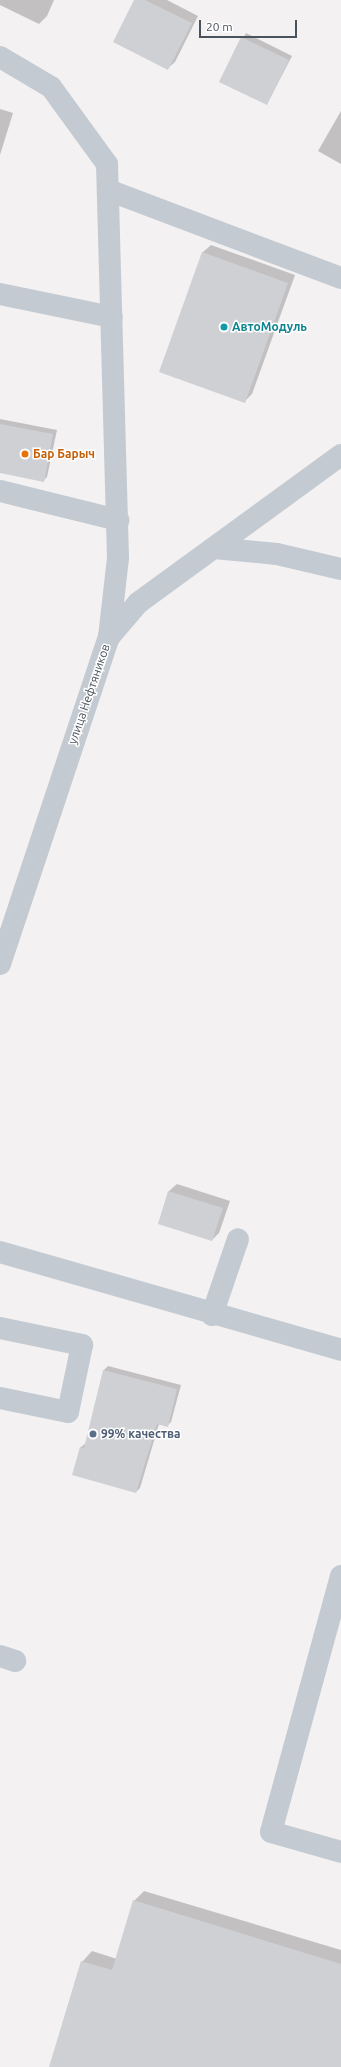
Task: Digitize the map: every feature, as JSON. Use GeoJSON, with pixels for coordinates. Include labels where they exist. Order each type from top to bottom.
{"type":"FeatureCollection","features":[{"type":"Feature","properties":{"kind":"street"},"geometry":{"type":"LineString","coordinates":[[0,57],[51,87],[107,164],[118,520],[118,558],[109,637]]}},
{"type":"Feature","properties":{"kind":"street"},"geometry":{"type":"LineString","coordinates":[[108,190],[341,278]]}},
{"type":"Feature","properties":{"kind":"street"},"geometry":{"type":"LineString","coordinates":[[0,294],[112,317]]}},
{"type":"Feature","properties":{"kind":"street","name":"улица Нефтяников"},"geometry":{"type":"LineString","coordinates":[[0,964],[109,637],[138,603],[341,455]]}},
{"type":"Feature","properties":{"kind":"street"},"geometry":{"type":"LineString","coordinates":[[0,491],[118,520]]}},
{"type":"Feature","properties":{"kind":"street"},"geometry":{"type":"LineString","coordinates":[[214,548],[277,554],[341,569]]}},
{"type":"Feature","properties":{"kind":"street"},"geometry":{"type":"LineString","coordinates":[[212,1315],[238,1239]]}},
{"type":"Feature","properties":{"kind":"street"},"geometry":{"type":"LineString","coordinates":[[0,1252],[212,1315],[341,1350]]}},
{"type":"Feature","properties":{"kind":"street"},"geometry":{"type":"LineString","coordinates":[[0,1328],[82,1346],[68,1412],[0,1398]]}},
{"type":"Feature","properties":{"kind":"street"},"geometry":{"type":"LineString","coordinates":[[341,1576],[270,1832],[341,1852]]}},
{"type":"Feature","properties":{"kind":"building"},"geometry":{"type":"Polygon","coordinates":[[[134,0],[145,0],[192,23],[168,70],[113,42],[134,0]]]}},
{"type":"Feature","properties":{"kind":"building"},"geometry":{"type":"Polygon","coordinates":[[[241,37],[289,60],[267,105],[219,82],[241,37]]]}},
{"type":"Feature","properties":{"kind":"building","name":"АвтоМодуль"},"geometry":{"type":"Polygon","coordinates":[[[202,252],[288,283],[245,403],[159,372],[202,252]]]}},
{"type":"Feature","properties":{"kind":"building","name":"Бар Барыч"},"geometry":{"type":"Polygon","coordinates":[[[0,424],[53,434],[44,482],[0,473],[0,424]]]}},
{"type":"Feature","properties":{"kind":"building"},"geometry":{"type":"Polygon","coordinates":[[[168,1191],[223,1208],[212,1241],[158,1224],[168,1191]]]}},
{"type":"Feature","properties":{"kind":"building"},"geometry":{"type":"Polygon","coordinates":[[[103,1370],[177,1389],[168,1427],[157,1424],[136,1493],[72,1475],[80,1447],[84,1448],[103,1370]]]}},
{"type":"Feature","properties":{"kind":"building"},"geometry":{"type":"Polygon","coordinates":[[[133,1900],[341,1964],[341,2067],[49,2067],[81,1961],[112,1970],[133,1900]]]}},
{"type":"Feature","properties":{"kind":"place","name":"АвтоМодуль"},"geometry":{"type":"Point","coordinates":[224,327]}},
{"type":"Feature","properties":{"kind":"place","name":"Бар Барыч"},"geometry":{"type":"Point","coordinates":[25,454]}},
{"type":"Feature","properties":{"kind":"place","name":"99% качества"},"geometry":{"type":"Point","coordinates":[93,1434]}}]}
